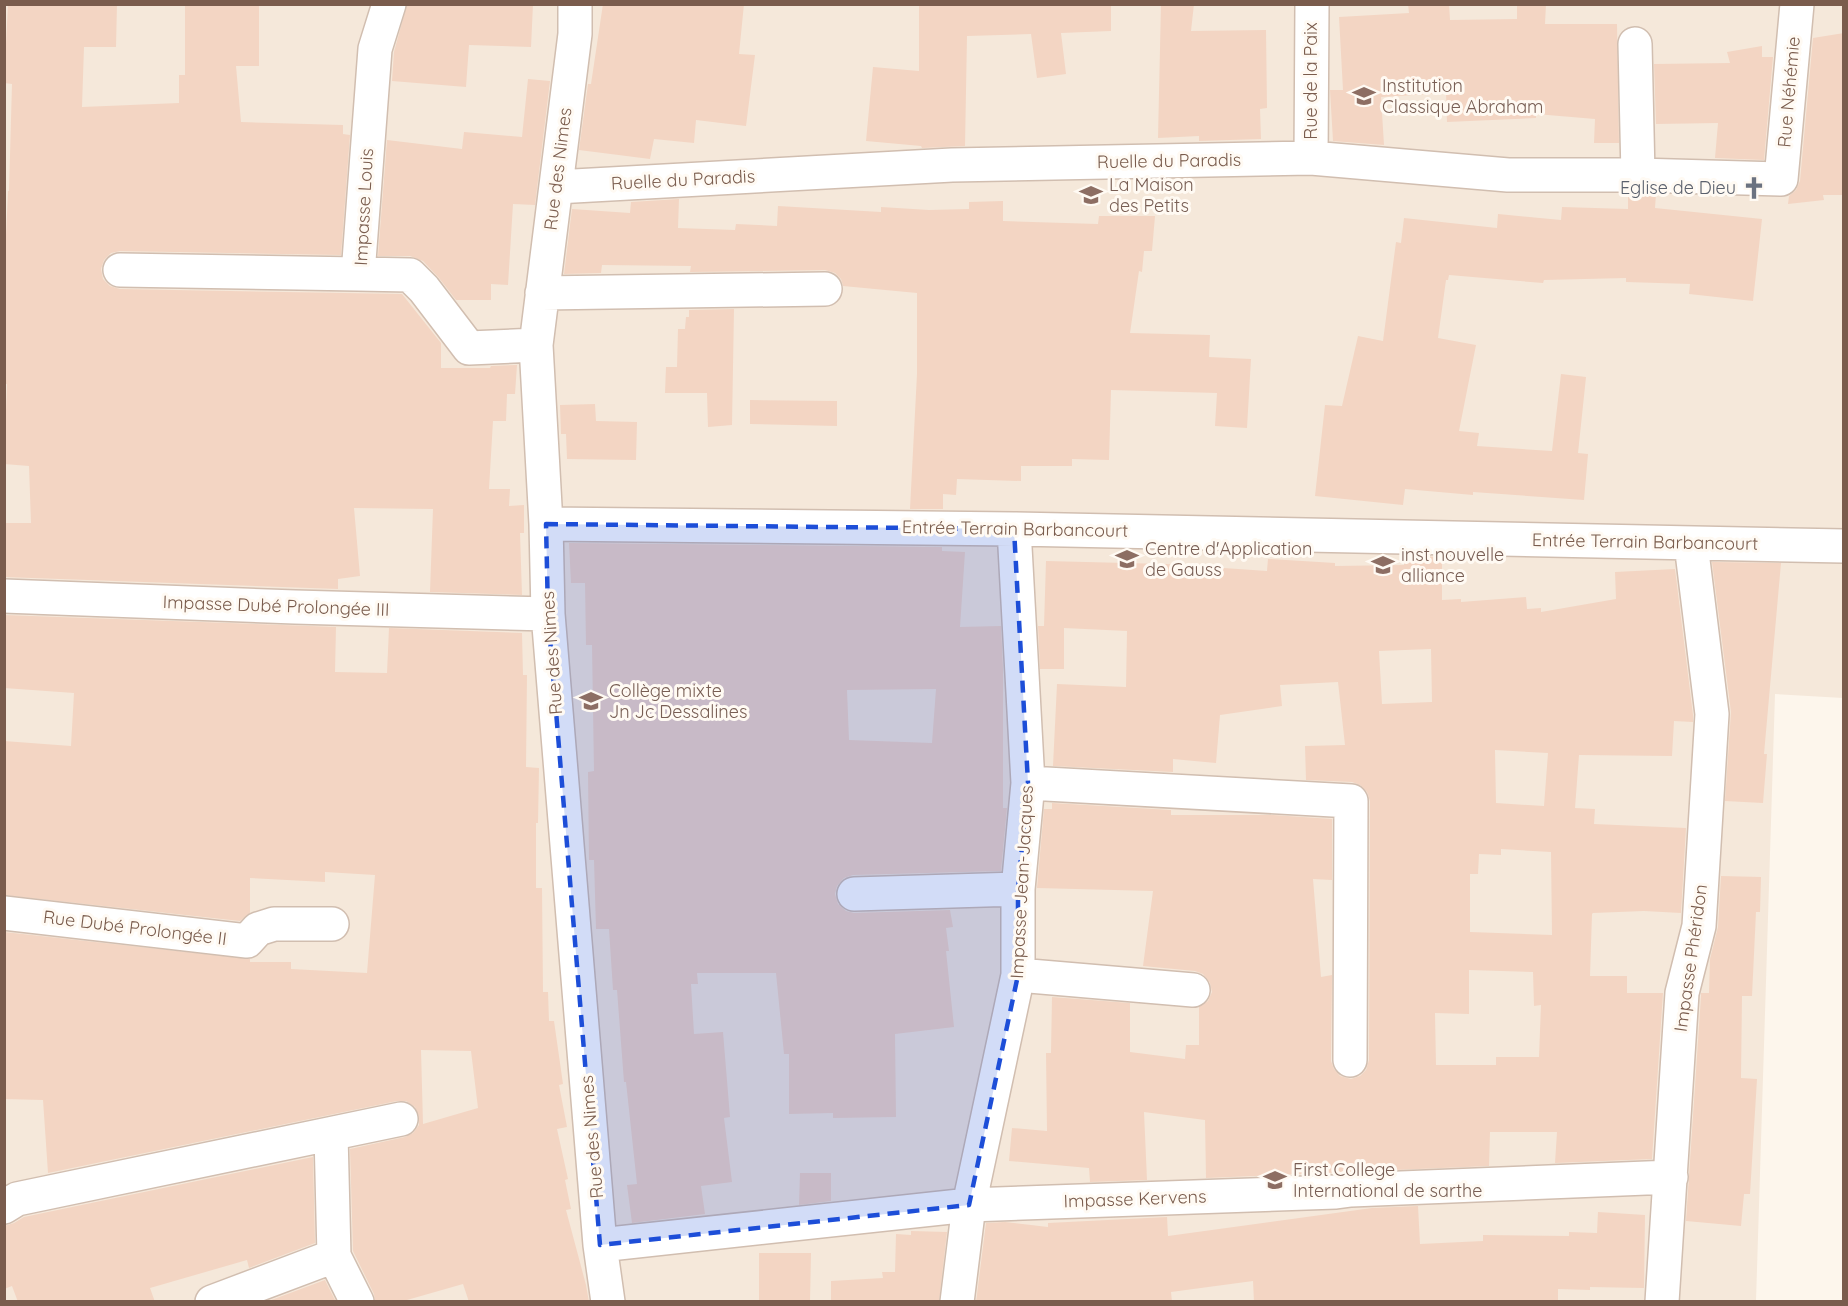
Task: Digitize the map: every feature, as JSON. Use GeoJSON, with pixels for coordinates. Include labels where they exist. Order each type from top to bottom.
{"type":"FeatureCollection","features":[{"type":"Feature","properties":{"kind":"street","name":"Impasse Louis"},"geometry":{"type":"LineString","coordinates":[[389,4],[375,49],[358,274],[410,275],[424,289],[469,348],[536,345]]}},
{"type":"Feature","properties":{"kind":"street","name":"Rue des Nimes"},"geometry":{"type":"LineString","coordinates":[[575,4],[575,34],[536,345],[546,524],[548,614],[600,1245],[608,1302]]}},
{"type":"Feature","properties":{"kind":"street","name":"Rue de la Paix"},"geometry":{"type":"LineString","coordinates":[[1311,4],[1311,158]]}},
{"type":"Feature","properties":{"kind":"street","name":"Rue Néhémie"},"geometry":{"type":"LineString","coordinates":[[1781,178],[1797,4]]}},
{"type":"Feature","properties":{"kind":"street"},"geometry":{"type":"LineString","coordinates":[[1635,44],[1638,175]]}},
{"type":"Feature","properties":{"kind":"street","name":"Ruelle du Paradis"},"geometry":{"type":"LineString","coordinates":[[556,187],[952,165],[1311,158],[1508,175],[1781,178]]}},
{"type":"Feature","properties":{"kind":"street"},"geometry":{"type":"LineString","coordinates":[[120,270],[358,274]]}},
{"type":"Feature","properties":{"kind":"street"},"geometry":{"type":"LineString","coordinates":[[542,293],[825,289]]}},
{"type":"Feature","properties":{"kind":"street","name":"Entrée Terrain Barbancourt"},"geometry":{"type":"LineString","coordinates":[[546,524],[1014,529],[1844,546]]}},
{"type":"Feature","properties":{"kind":"street","name":"Impasse Jean-Jacques"},"geometry":{"type":"LineString","coordinates":[[957,1302],[969,1204],[1018,975],[1018,890],[1028,783],[1014,529]]}},
{"type":"Feature","properties":{"kind":"street","name":"Impasse Phéridon"},"geometry":{"type":"LineString","coordinates":[[1662,1302],[1682,993],[1699,926],[1712,714],[1691,544]]}},
{"type":"Feature","properties":{"kind":"street","name":"Impasse Dubé Prolongée III"},"geometry":{"type":"LineString","coordinates":[[4,596],[295,608],[548,614]]}},
{"type":"Feature","properties":{"kind":"street"},"geometry":{"type":"LineString","coordinates":[[1028,783],[1351,801],[1350,1060]]}},
{"type":"Feature","properties":{"kind":"street"},"geometry":{"type":"LineString","coordinates":[[854,894],[1018,890]]}},
{"type":"Feature","properties":{"kind":"street","name":"Rue Dubé Prolongée II"},"geometry":{"type":"LineString","coordinates":[[4,913],[247,941],[258,929],[274,924],[332,924]]}},
{"type":"Feature","properties":{"kind":"street"},"geometry":{"type":"LineString","coordinates":[[1018,975],[1192,990]]}},
{"type":"Feature","properties":{"kind":"street"},"geometry":{"type":"LineString","coordinates":[[4,1208],[17,1199],[401,1119]]}},
{"type":"Feature","properties":{"kind":"street"},"geometry":{"type":"LineString","coordinates":[[331,1134],[334,1256],[357,1302]]}},
{"type":"Feature","properties":{"kind":"street","name":"Impasse Kervens"},"geometry":{"type":"LineString","coordinates":[[600,1245],[969,1204],[1671,1178]]}},
{"type":"Feature","properties":{"kind":"street"},"geometry":{"type":"LineString","coordinates":[[212,1302],[334,1256]]}},
{"type":"Feature","properties":{"kind":"highlighted area"},"geometry":{"type":"Polygon","coordinates":[[[546,524],[1014,529],[1028,783],[1018,889],[1018,975],[969,1205],[600,1245],[548,614],[546,524]]]}},
{"type":"Feature","properties":{"kind":"shaded area"},"geometry":{"type":"Polygon","coordinates":[[[5,5],[1843,5],[1843,698],[1775,694],[1756,1301],[5,1302],[5,5]]]}},
{"type":"Feature","properties":{"kind":"building"},"geometry":{"type":"Polygon","coordinates":[[[8,4],[117,4],[116,47],[84,47],[82,107],[179,103],[179,75],[185,75],[185,4],[259,4],[259,66],[236,66],[241,122],[343,125],[343,134],[350,135],[341,255],[120,251],[111,253],[104,260],[101,269],[103,279],[110,286],[120,289],[402,294],[441,343],[441,368],[490,368],[491,366],[517,365],[515,394],[507,394],[506,421],[493,421],[489,489],[510,489],[509,506],[524,505],[524,533],[520,533],[522,595],[430,592],[433,509],[354,508],[360,576],[338,579],[338,589],[4,577],[4,523],[31,523],[29,466],[4,464],[7,384],[4,384],[4,280],[12,84],[4,83],[8,4]]]}},
{"type":"Feature","properties":{"kind":"building"},"geometry":{"type":"Polygon","coordinates":[[[407,4],[533,4],[531,47],[469,45],[466,87],[392,81],[394,52],[407,4]]]}},
{"type":"Feature","properties":{"kind":"building"},"geometry":{"type":"Polygon","coordinates":[[[603,4],[744,4],[739,54],[755,55],[746,126],[696,120],[694,143],[654,139],[650,159],[579,150],[588,84],[591,84],[603,4]]]}},
{"type":"Feature","properties":{"kind":"building"},"geometry":{"type":"Polygon","coordinates":[[[919,4],[1111,4],[1111,31],[1061,33],[1066,74],[1037,78],[1031,34],[967,36],[965,146],[922,148],[921,146],[866,141],[873,67],[919,71],[919,4]]]}},
{"type":"Feature","properties":{"kind":"building"},"geometry":{"type":"Polygon","coordinates":[[[1161,4],[1194,4],[1191,31],[1266,30],[1267,108],[1260,109],[1261,139],[1199,141],[1199,136],[1158,138],[1161,4]]]}},
{"type":"Feature","properties":{"kind":"building"},"geometry":{"type":"Polygon","coordinates":[[[1408,4],[1449,4],[1450,20],[1517,19],[1517,4],[1546,4],[1545,24],[1617,24],[1619,143],[1594,143],[1595,119],[1536,114],[1536,118],[1447,122],[1446,93],[1381,97],[1384,145],[1333,141],[1330,90],[1343,90],[1339,17],[1409,13],[1408,4]]]}},
{"type":"Feature","properties":{"kind":"building"},"geometry":{"type":"Polygon","coordinates":[[[1844,33],[1844,195],[1823,195],[1824,200],[1788,204],[1789,196],[1796,190],[1800,181],[1813,38],[1844,33]]]}},
{"type":"Feature","properties":{"kind":"building"},"geometry":{"type":"Polygon","coordinates":[[[1762,46],[1762,57],[1773,57],[1764,160],[1715,158],[1718,123],[1656,124],[1654,64],[1730,63],[1727,52],[1762,46]]]}},
{"type":"Feature","properties":{"kind":"building"},"geometry":{"type":"Polygon","coordinates":[[[528,79],[550,81],[535,205],[513,204],[508,285],[491,284],[491,300],[456,300],[423,261],[410,256],[378,256],[387,140],[462,149],[464,132],[522,137],[528,79]]]}},
{"type":"Feature","properties":{"kind":"building"},"geometry":{"type":"Polygon","coordinates":[[[1628,194],[1656,194],[1655,208],[1762,219],[1753,301],[1689,294],[1690,284],[1626,282],[1626,278],[1544,280],[1543,283],[1449,275],[1446,280],[1438,338],[1476,345],[1459,431],[1479,433],[1477,446],[1552,451],[1561,374],[1586,377],[1578,453],[1588,454],[1584,500],[1473,492],[1473,495],[1405,489],[1403,505],[1315,496],[1325,405],[1342,406],[1358,336],[1383,341],[1396,242],[1401,243],[1404,218],[1497,228],[1498,214],[1561,220],[1562,207],[1628,209],[1628,194]]]}},
{"type":"Feature","properties":{"kind":"building"},"geometry":{"type":"Polygon","coordinates":[[[679,199],[678,228],[735,230],[736,224],[777,226],[778,206],[881,212],[881,207],[929,210],[969,209],[969,202],[1003,201],[1003,221],[1098,224],[1099,216],[1155,216],[1152,251],[1144,251],[1130,333],[1210,335],[1209,357],[1251,359],[1247,428],[1215,426],[1217,393],[1111,390],[1109,460],[1072,459],[1072,466],[1021,466],[1021,481],[957,479],[956,495],[943,494],[943,509],[910,509],[917,374],[917,293],[843,286],[841,279],[835,273],[825,270],[690,272],[691,266],[602,265],[601,273],[564,274],[572,209],[630,213],[631,202],[679,199]]]}},
{"type":"Feature","properties":{"kind":"building"},"geometry":{"type":"Polygon","coordinates":[[[734,309],[732,425],[708,427],[707,393],[665,393],[666,367],[677,367],[678,329],[685,329],[689,310],[734,309]]]}},
{"type":"Feature","properties":{"kind":"building"},"geometry":{"type":"Polygon","coordinates":[[[750,400],[837,401],[837,426],[750,424],[750,400]]]}},
{"type":"Feature","properties":{"kind":"building"},"geometry":{"type":"Polygon","coordinates":[[[595,404],[596,421],[637,422],[636,460],[567,459],[566,434],[561,434],[560,405],[595,404]]]}},
{"type":"Feature","properties":{"kind":"building"},"geometry":{"type":"Polygon","coordinates":[[[569,543],[942,547],[942,551],[965,552],[960,627],[1001,626],[1003,808],[1007,808],[1001,871],[853,875],[844,878],[837,886],[835,894],[838,904],[846,911],[854,913],[950,910],[953,927],[946,928],[949,951],[946,951],[954,1027],[895,1034],[896,1117],[833,1118],[833,1113],[789,1114],[789,1054],[784,1054],[776,973],[697,973],[698,984],[691,984],[694,1034],[723,1032],[730,1117],[724,1118],[732,1182],[701,1186],[705,1214],[632,1223],[627,1185],[637,1184],[626,1082],[624,1082],[617,990],[613,990],[609,929],[596,929],[594,860],[589,860],[588,772],[594,771],[592,645],[586,645],[585,583],[571,583],[569,543]],[[936,689],[847,690],[849,740],[932,743],[936,689]]]}},
{"type":"Feature","properties":{"kind":"building"},"geometry":{"type":"Polygon","coordinates":[[[1404,556],[1442,557],[1442,600],[1461,599],[1461,602],[1526,597],[1527,609],[1541,608],[1541,612],[1616,599],[1615,572],[1675,569],[1693,722],[1674,721],[1672,756],[1579,755],[1575,808],[1595,809],[1594,824],[1686,828],[1681,913],[1644,911],[1592,914],[1590,976],[1627,976],[1627,993],[1663,993],[1652,1159],[1555,1163],[1557,1132],[1490,1132],[1489,1166],[1206,1178],[1205,1120],[1144,1112],[1147,1180],[1090,1182],[1089,1168],[1009,1161],[1012,1128],[1047,1131],[1046,1053],[1051,1053],[1052,997],[1130,1003],[1130,1052],[1185,1059],[1186,1045],[1199,1045],[1199,1007],[1208,1001],[1212,992],[1210,983],[1203,974],[1195,971],[1143,966],[1153,891],[1037,888],[1044,809],[1052,809],[1052,803],[1171,810],[1171,815],[1273,815],[1332,819],[1332,880],[1313,879],[1321,977],[1332,975],[1331,1061],[1340,1076],[1351,1079],[1360,1076],[1366,1070],[1369,1060],[1370,801],[1367,792],[1360,785],[1352,782],[1306,780],[1305,746],[1345,745],[1338,682],[1280,685],[1282,706],[1220,715],[1216,763],[1173,759],[1173,772],[1053,766],[1057,684],[1126,687],[1127,631],[1064,628],[1064,669],[1040,669],[1038,626],[1044,626],[1046,561],[1166,564],[1267,571],[1268,559],[1335,563],[1335,566],[1404,565],[1404,556]],[[1431,649],[1379,651],[1382,704],[1432,702],[1431,649]],[[1495,750],[1496,803],[1544,806],[1548,753],[1495,750]],[[1501,849],[1501,855],[1479,854],[1478,874],[1470,874],[1470,932],[1552,935],[1551,852],[1501,849]],[[1469,970],[1469,1014],[1435,1013],[1436,1065],[1496,1065],[1496,1057],[1539,1057],[1541,1005],[1534,1006],[1533,972],[1469,970]]]}},
{"type":"Feature","properties":{"kind":"building"},"geometry":{"type":"Polygon","coordinates":[[[1712,562],[1781,563],[1764,754],[1767,754],[1763,803],[1725,801],[1731,712],[1712,562]]]}},
{"type":"Feature","properties":{"kind":"building"},"geometry":{"type":"Polygon","coordinates":[[[4,615],[336,627],[335,672],[387,673],[389,628],[522,633],[523,675],[527,675],[526,767],[539,768],[536,888],[542,888],[543,992],[548,992],[549,1021],[554,1021],[563,1084],[559,1085],[567,1127],[557,1129],[568,1179],[565,1180],[571,1209],[566,1210],[589,1302],[469,1302],[463,1284],[400,1302],[375,1302],[374,1294],[353,1251],[350,1149],[405,1137],[413,1133],[419,1125],[419,1116],[415,1107],[406,1101],[48,1173],[43,1100],[4,1099],[4,932],[250,959],[250,962],[291,962],[291,969],[367,973],[375,875],[325,872],[325,882],[250,878],[250,913],[240,921],[4,895],[4,741],[71,746],[74,693],[4,688],[4,615]],[[421,1050],[423,1124],[478,1108],[471,1051],[421,1050]]]}},
{"type":"Feature","properties":{"kind":"building"},"geometry":{"type":"Polygon","coordinates":[[[1721,876],[1761,877],[1760,912],[1756,912],[1752,996],[1742,996],[1741,1078],[1757,1079],[1750,1194],[1744,1194],[1741,1226],[1686,1221],[1701,993],[1709,993],[1710,959],[1718,927],[1721,876]]]}},
{"type":"Feature","properties":{"kind":"building"},"geometry":{"type":"Polygon","coordinates":[[[313,1157],[315,1243],[249,1268],[247,1260],[150,1288],[155,1302],[18,1302],[12,1286],[4,1289],[4,1226],[24,1217],[313,1157]]]}},
{"type":"Feature","properties":{"kind":"building"},"geometry":{"type":"Polygon","coordinates":[[[800,1173],[831,1173],[831,1201],[799,1205],[800,1173]]]}},
{"type":"Feature","properties":{"kind":"building"},"geometry":{"type":"Polygon","coordinates":[[[1418,1206],[1420,1244],[1483,1241],[1483,1235],[1569,1236],[1569,1232],[1597,1233],[1598,1212],[1645,1215],[1644,1288],[1558,1289],[1558,1302],[1254,1302],[1253,1281],[1171,1292],[1172,1302],[1123,1302],[1122,1300],[976,1302],[986,1223],[1005,1222],[1048,1227],[1048,1223],[1167,1217],[1168,1236],[1372,1208],[1418,1206]]]}},
{"type":"Feature","properties":{"kind":"building"},"geometry":{"type":"Polygon","coordinates":[[[911,1231],[947,1232],[939,1302],[831,1302],[831,1281],[883,1278],[882,1272],[895,1272],[896,1234],[911,1235],[911,1231]]]}},
{"type":"Feature","properties":{"kind":"building"},"geometry":{"type":"Polygon","coordinates":[[[759,1253],[811,1253],[810,1302],[759,1302],[759,1253]]]}},
{"type":"Feature","properties":{"kind":"building"},"geometry":{"type":"Polygon","coordinates":[[[325,1280],[336,1302],[266,1302],[325,1280]]]}},
{"type":"Feature","properties":{"kind":"place","name":"Institution Classique Abraham"},"geometry":{"type":"Point","coordinates":[1364,96]}},
{"type":"Feature","properties":{"kind":"place","name":"Eglise de Dieu"},"geometry":{"type":"Point","coordinates":[1754,188]}},
{"type":"Feature","properties":{"kind":"place","name":"La Maison des Petits"},"geometry":{"type":"Point","coordinates":[1091,195]}},
{"type":"Feature","properties":{"kind":"place","name":"Centre d'Application de Gauss"},"geometry":{"type":"Point","coordinates":[1127,559]}},
{"type":"Feature","properties":{"kind":"place","name":"inst nouvelle alliance"},"geometry":{"type":"Point","coordinates":[1383,565]}},
{"type":"Feature","properties":{"kind":"place","name":"Collège mixte Jn Jc Dessalines"},"geometry":{"type":"Point","coordinates":[591,701]}},
{"type":"Feature","properties":{"kind":"place","name":"First College International de sarthe"},"geometry":{"type":"Point","coordinates":[1275,1180]}}]}
